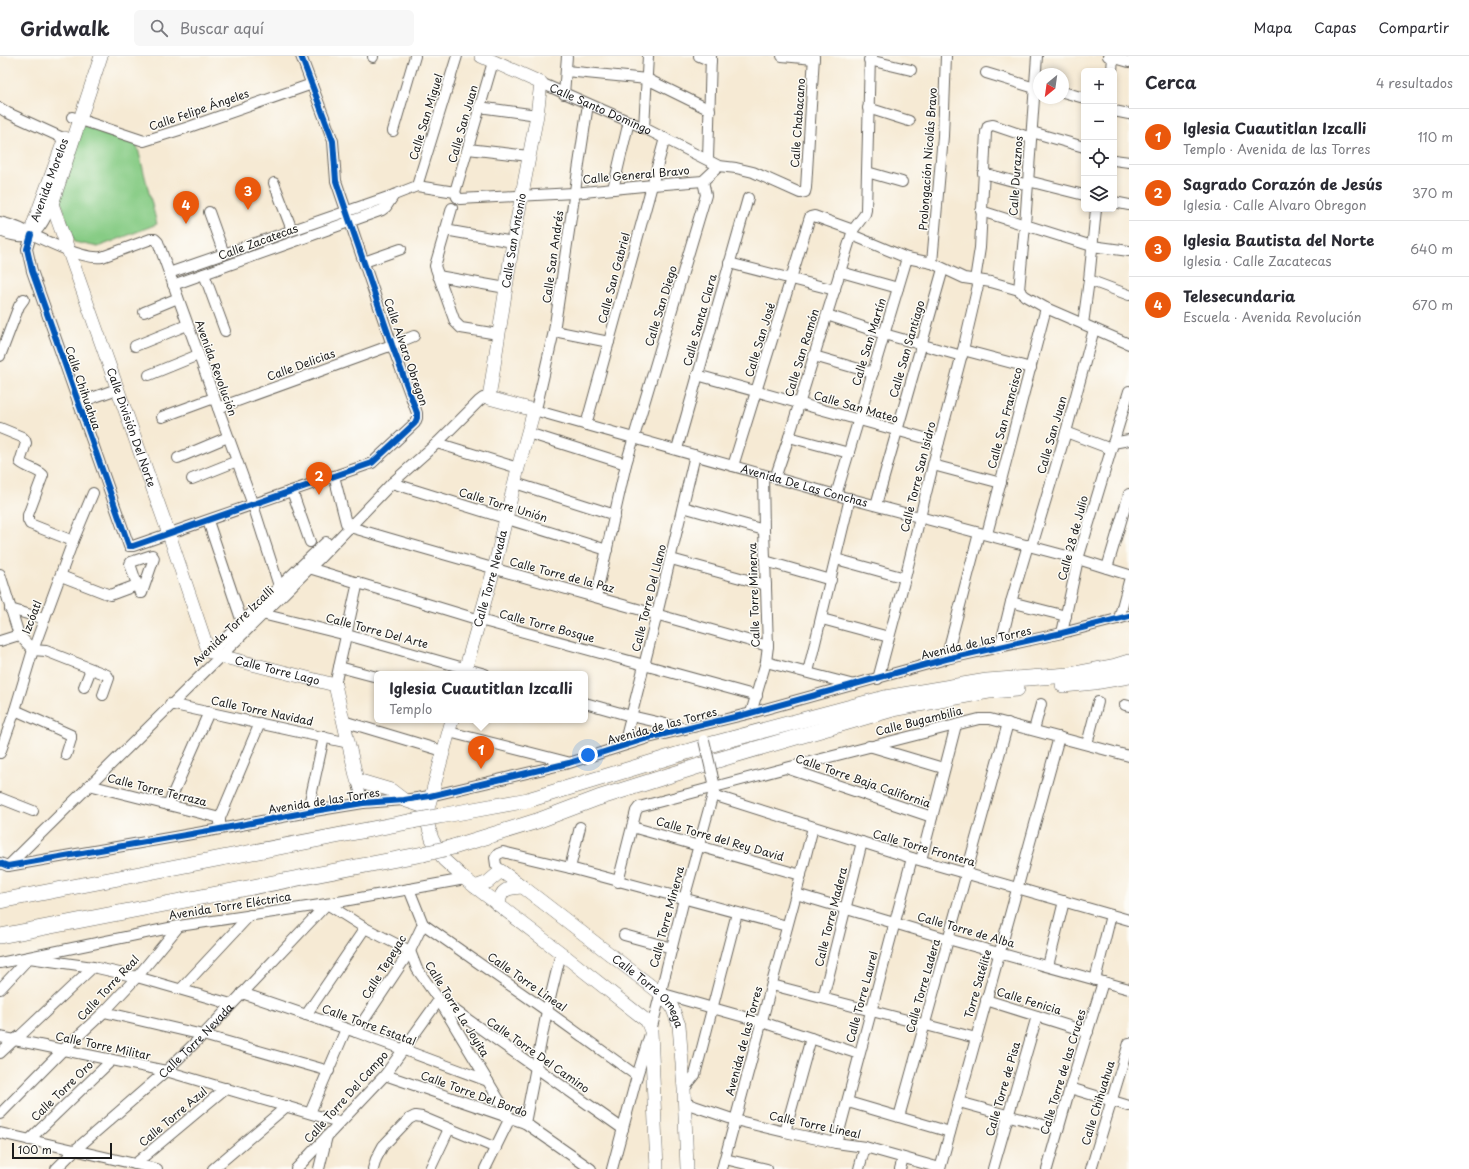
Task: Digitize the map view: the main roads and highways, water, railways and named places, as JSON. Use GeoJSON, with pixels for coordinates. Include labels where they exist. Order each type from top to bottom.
{"type":"FeatureCollection","features":[{"type":"Feature","properties":{"kind":"highway"},"geometry":{"type":"LineString","coordinates":[[0,901],[413,821],[433,807],[528,800],[716,743],[885,698],[987,681],[1069,675],[1129,662]]}},
{"type":"Feature","properties":{"kind":"highway"},"geometry":{"type":"LineString","coordinates":[[0,936],[453,847],[537,821],[605,795],[721,758],[893,709],[990,691],[1094,682],[1129,676]]}},
{"type":"Feature","properties":{"kind":"main road","name":"Avenida Morelos"},"geometry":{"type":"LineString","coordinates":[[52,204],[92,56]]}},
{"type":"Feature","properties":{"kind":"main road","name":"Avenida Morelos"},"geometry":{"type":"LineString","coordinates":[[31,235],[33,225],[65,139],[76,119],[101,56]]}},
{"type":"Feature","properties":{"kind":"main road","name":"Calle Santo Domingo"},"geometry":{"type":"LineString","coordinates":[[487,58],[541,83]]}},
{"type":"Feature","properties":{"kind":"main road","name":"Calle San Antonio"},"geometry":{"type":"LineString","coordinates":[[485,398],[498,334],[521,196],[537,115],[541,83]]}},
{"type":"Feature","properties":{"kind":"main road","name":"Calle División Del Norte"},"geometry":{"type":"LineString","coordinates":[[52,204],[169,534],[208,650],[215,654]]}},
{"type":"Feature","properties":{"kind":"main road","name":"Avenida De Las Conchas"},"geometry":{"type":"LineString","coordinates":[[485,398],[534,410]]}},
{"type":"Feature","properties":{"kind":"main road","name":"Calle Torre Nevada"},"geometry":{"type":"LineString","coordinates":[[465,671],[494,569],[518,468],[534,410]]}},
{"type":"Feature","properties":{"kind":"main road","name":"Calle Torre Lago"},"geometry":{"type":"LineString","coordinates":[[215,654],[335,685],[357,780],[391,790],[404,800],[433,807]]}},
{"type":"Feature","properties":{"kind":"main road"},"geometry":{"type":"LineString","coordinates":[[433,807],[443,751],[450,726]]}},
{"type":"Feature","properties":{"kind":"main road","name":"Calle Torre Omega"},"geometry":{"type":"LineString","coordinates":[[433,807],[428,825],[432,839],[444,860],[475,887],[647,1020],[651,1031],[657,1169]]}},
{"type":"Feature","properties":{"kind":"main road","name":"Calle Torre Omega"},"geometry":{"type":"LineString","coordinates":[[475,887],[488,882],[501,871],[660,992],[672,1007],[680,1025],[685,1103],[687,1169]]}},
{"type":"Feature","properties":{"kind":"main road"},"geometry":{"type":"LineString","coordinates":[[499,905],[499,899],[506,890],[523,887]]}},
{"type":"Feature","properties":{"kind":"place","name":"Iglesia Bautista del Norte"},"geometry":{"type":"Point","coordinates":[248,210]}},
{"type":"Feature","properties":{"kind":"place","name":"Telesecundaria"},"geometry":{"type":"Point","coordinates":[186,224]}},
{"type":"Feature","properties":{"kind":"place","name":"Sagrado Corazón de Jesús"},"geometry":{"type":"Point","coordinates":[319,495]}},
{"type":"Feature","properties":{"kind":"place","name":"Iglesia Cuautitlan Izcalli"},"geometry":{"type":"Point","coordinates":[481,769]}}]}
